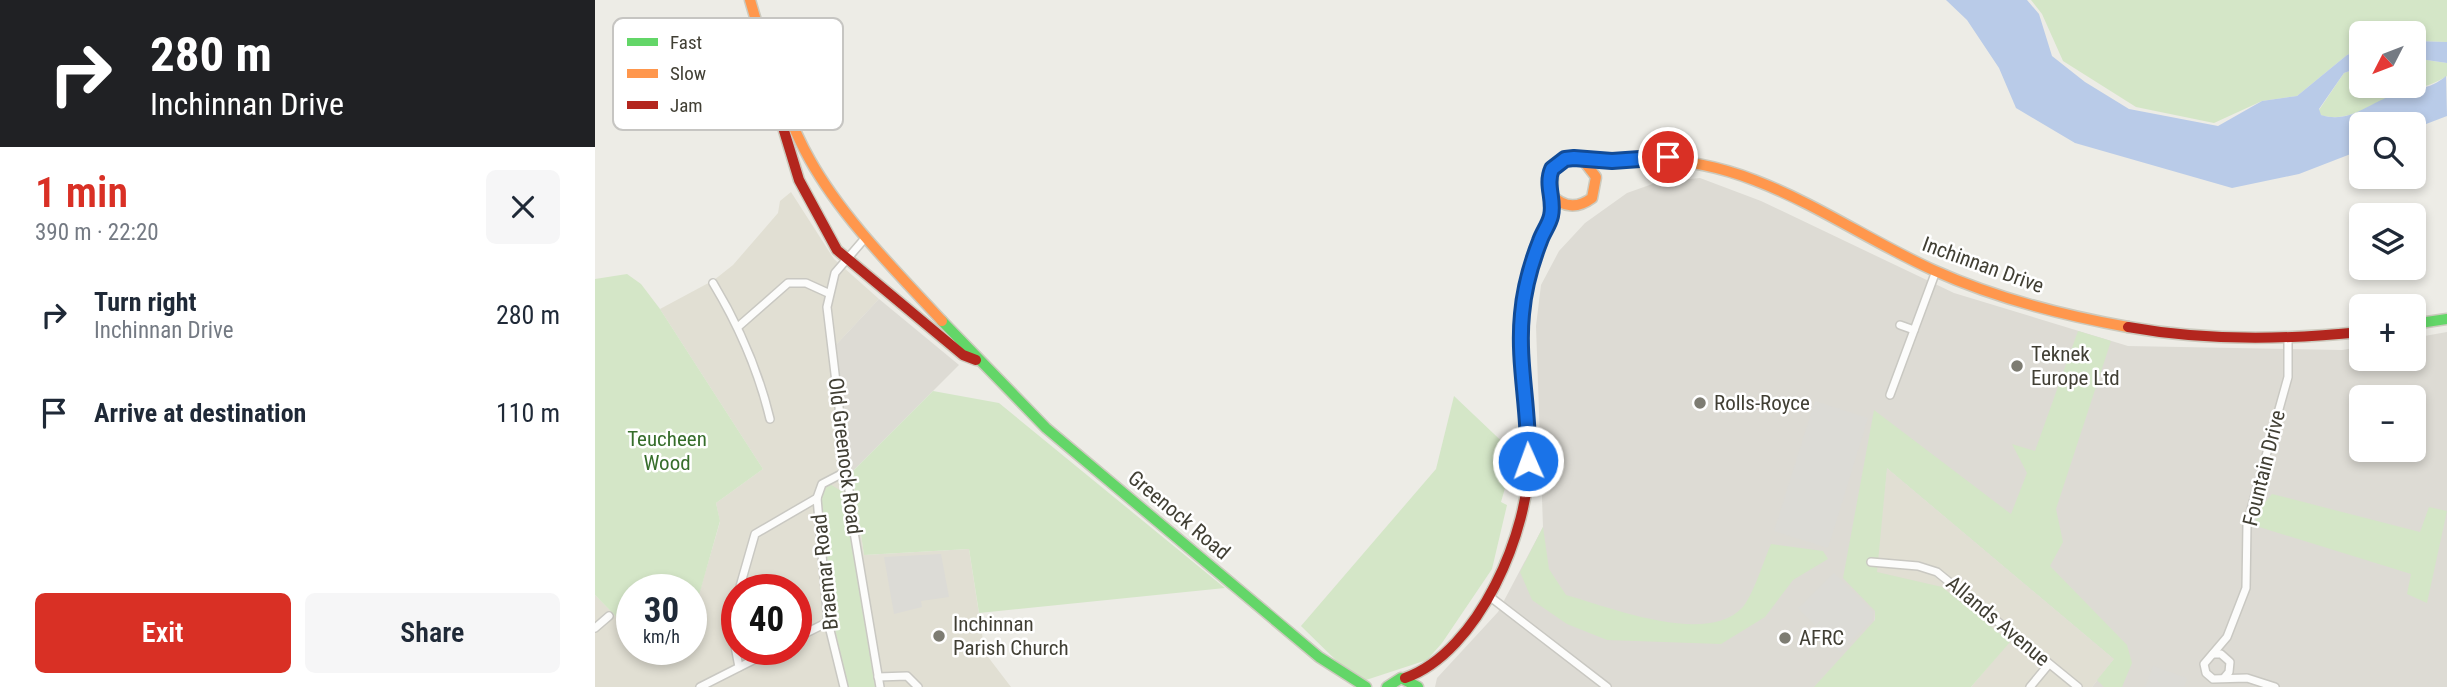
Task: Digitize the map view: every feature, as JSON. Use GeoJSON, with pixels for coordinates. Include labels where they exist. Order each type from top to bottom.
{"type":"FeatureCollection","features":[{"type":"Feature","properties":{"kind":"street","name":"Greenock Road"},"geometry":{"type":"LineString","coordinates":[[750,0],[756,18]]}},
{"type":"Feature","properties":{"kind":"street","name":"Greenock Road"},"geometry":{"type":"LineString","coordinates":[[784,130],[799,180],[818,221],[846,258],[963,355],[978,361]]}},
{"type":"Feature","properties":{"kind":"street","name":"Greenock Road"},"geometry":{"type":"LineString","coordinates":[[797,130],[810,160],[866,237],[978,361],[1046,428],[1334,668],[1366,687],[1387,686],[1394,680],[1405,678]]}},
{"type":"Feature","properties":{"kind":"street","name":"Inchinnan Drive"},"geometry":{"type":"LineString","coordinates":[[1582,159],[1612,161],[1668,157],[1707,162],[1750,174],[1800,197],[1936,271],[2037,307],[2121,326],[2206,336],[2288,337],[2349,333]]}},
{"type":"Feature","properties":{"kind":"street"},"geometry":{"type":"LineString","coordinates":[[1570,207],[1556,200],[1551,193],[1548,185],[1552,169],[1565,159],[1582,159],[1595,170],[1597,178]]}},
{"type":"Feature","properties":{"kind":"street"},"geometry":{"type":"LineString","coordinates":[[1405,678],[1419,687],[1425,672],[1452,646],[1489,596],[1515,543],[1525,494],[1529,446],[1521,354],[1522,315],[1528,278],[1541,239],[1551,221],[1570,207],[1579,206],[1592,198],[1597,178],[1612,161]]}},
{"type":"Feature","properties":{"kind":"street"},"geometry":{"type":"LineString","coordinates":[[1551,193],[1551,221]]}},
{"type":"Feature","properties":{"kind":"street","name":"Old Greenock Road"},"geometry":{"type":"LineString","coordinates":[[866,237],[835,273],[828,293],[830,335],[847,471],[880,687]]}},
{"type":"Feature","properties":{"kind":"street"},"geometry":{"type":"LineString","coordinates":[[1891,395],[1936,271]]}},
{"type":"Feature","properties":{"kind":"street"},"geometry":{"type":"LineString","coordinates":[[713,283],[739,326],[762,386],[770,419]]}},
{"type":"Feature","properties":{"kind":"street"},"geometry":{"type":"LineString","coordinates":[[739,326],[788,283],[806,283],[828,293]]}},
{"type":"Feature","properties":{"kind":"street"},"geometry":{"type":"LineString","coordinates":[[895,301],[907,283]]}},
{"type":"Feature","properties":{"kind":"street"},"geometry":{"type":"LineString","coordinates":[[2426,322],[2447,319]]}},
{"type":"Feature","properties":{"kind":"street"},"geometry":{"type":"LineString","coordinates":[[1901,325],[1914,330]]}},
{"type":"Feature","properties":{"kind":"street","name":"Fountain Drive"},"geometry":{"type":"LineString","coordinates":[[2213,654],[2227,637],[2245,588],[2247,524],[2288,377],[2288,337]]}},
{"type":"Feature","properties":{"kind":"street","name":"Braemar Road"},"geometry":{"type":"LineString","coordinates":[[844,687],[828,622],[817,498],[822,484],[847,471]]}},
{"type":"Feature","properties":{"kind":"street"},"geometry":{"type":"LineString","coordinates":[[744,574],[755,534],[817,498]]}},
{"type":"Feature","properties":{"kind":"street","name":"Allands Avenue"},"geometry":{"type":"LineString","coordinates":[[1871,562],[1919,566],[1937,572],[2078,687]]}},
{"type":"Feature","properties":{"kind":"street"},"geometry":{"type":"LineString","coordinates":[[1489,596],[1607,687]]}},
{"type":"Feature","properties":{"kind":"street"},"geometry":{"type":"LineString","coordinates":[[595,628],[609,616]]}},
{"type":"Feature","properties":{"kind":"street"},"geometry":{"type":"LineString","coordinates":[[812,630],[828,622]]}},
{"type":"Feature","properties":{"kind":"street","name":"Fountain Drive"},"geometry":{"type":"LineString","coordinates":[[2227,637],[2229,660]]}},
{"type":"Feature","properties":{"kind":"street"},"geometry":{"type":"LineString","coordinates":[[2207,687],[2206,660],[2213,654],[2221,654],[2247,678]]}},
{"type":"Feature","properties":{"kind":"street"},"geometry":{"type":"LineString","coordinates":[[2215,687],[2229,672],[2229,660]]}},
{"type":"Feature","properties":{"kind":"street"},"geometry":{"type":"LineString","coordinates":[[2030,687],[2049,664]]}},
{"type":"Feature","properties":{"kind":"street"},"geometry":{"type":"LineString","coordinates":[[700,687],[743,665]]}},
{"type":"Feature","properties":{"kind":"street"},"geometry":{"type":"LineString","coordinates":[[1405,678],[1425,672]]}},
{"type":"Feature","properties":{"kind":"street"},"geometry":{"type":"LineString","coordinates":[[2206,673],[2213,678],[2247,678],[2275,687]]}},
{"type":"Feature","properties":{"kind":"street"},"geometry":{"type":"LineString","coordinates":[[878,677],[907,676],[918,687]]}},
{"type":"Feature","properties":{"kind":"shaded area"},"geometry":{"type":"Polygon","coordinates":[[[1700,178],[1761,201],[1954,293],[2128,346],[2349,349],[2349,371],[2426,371],[2426,336],[2447,332],[2447,687],[2092,687],[2114,659],[1887,468],[1876,572],[1873,687],[1435,687],[1437,678],[1498,612],[1543,527],[1536,326],[1541,285],[1559,251],[1585,223],[1627,193],[1658,182],[1700,178]]]}},
{"type":"Feature","properties":{"kind":"shaded area"},"geometry":{"type":"Polygon","coordinates":[[[791,192],[834,259],[879,299],[834,347],[864,555],[969,549],[985,653],[1011,687],[595,687],[595,595],[616,617],[616,665],[707,665],[707,574],[705,574],[720,522],[716,503],[763,469],[660,309],[714,280],[733,265],[778,213],[780,201],[791,192]]]}},
{"type":"Feature","properties":{"kind":"shaded area"},"geometry":{"type":"Polygon","coordinates":[[[879,299],[959,365],[852,472],[834,347],[879,299]]]}},
{"type":"Feature","properties":{"kind":"shaded area"},"geometry":{"type":"Polygon","coordinates":[[[1815,401],[1868,418],[1828,548],[1774,531],[1815,401]]]}},
{"type":"Feature","properties":{"kind":"shaded area"},"geometry":{"type":"Polygon","coordinates":[[[1887,468],[2114,659],[2092,687],[1971,687],[2009,642],[1876,572],[1887,468]]]}},
{"type":"Feature","properties":{"kind":"shaded area"},"geometry":{"type":"Polygon","coordinates":[[[941,554],[949,597],[921,601],[922,607],[894,614],[884,557],[941,554]]]}},
{"type":"Feature","properties":{"kind":"shaded area"},"geometry":{"type":"Polygon","coordinates":[[[1834,573],[1873,612],[1872,621],[1840,652],[1798,608],[1834,573]]]}},
{"type":"Feature","properties":{"kind":"shaded area"},"geometry":{"type":"Polygon","coordinates":[[[2153,666],[2187,678],[2184,687],[2145,687],[2153,666]]]}},
{"type":"Feature","properties":{"kind":"green space"},"geometry":{"type":"Polygon","coordinates":[[[2031,0],[2447,0],[2447,42],[2426,41],[2426,21],[2349,21],[2349,54],[2297,96],[2262,101],[2214,123],[2136,107],[2063,61],[2042,14],[2031,0]]]}},
{"type":"Feature","properties":{"kind":"green space"},"geometry":{"type":"Polygon","coordinates":[[[2426,60],[2447,63],[2447,76],[2426,86],[2426,60]]]}},
{"type":"Feature","properties":{"kind":"green space"},"geometry":{"type":"Polygon","coordinates":[[[2349,71],[2349,98],[2388,98],[2366,109],[2349,112],[2349,115],[2340,117],[2320,115],[2319,110],[2344,73],[2349,71]]]}},
{"type":"Feature","properties":{"kind":"green space","name":"Teucheen Wood"},"geometry":{"type":"Polygon","coordinates":[[[627,274],[641,284],[763,469],[716,503],[720,521],[705,574],[616,574],[616,617],[595,595],[595,279],[627,274]]]}},
{"type":"Feature","properties":{"kind":"green space"},"geometry":{"type":"Polygon","coordinates":[[[2078,331],[2111,341],[2056,509],[2063,542],[2050,566],[2127,645],[2132,663],[2122,687],[2104,687],[2097,680],[2114,659],[1887,468],[1877,572],[1942,587],[2010,642],[1971,687],[1814,687],[1875,620],[1875,611],[1843,578],[1874,410],[2011,514],[2027,473],[2012,444],[2035,451],[2078,331]]]}},
{"type":"Feature","properties":{"kind":"green space"},"geometry":{"type":"Polygon","coordinates":[[[933,391],[999,403],[1225,588],[979,613],[969,549],[864,555],[852,472],[933,391]]]}},
{"type":"Feature","properties":{"kind":"green space"},"geometry":{"type":"Polygon","coordinates":[[[1454,396],[1513,452],[1513,475],[1507,481],[1501,502],[1507,505],[1492,569],[1442,643],[1427,660],[1366,680],[1347,671],[1301,626],[1436,469],[1454,396]]]}},
{"type":"Feature","properties":{"kind":"green space"},"geometry":{"type":"Polygon","coordinates":[[[828,483],[843,492],[875,687],[848,687],[834,624],[820,501],[828,483]]]}},
{"type":"Feature","properties":{"kind":"green space"},"geometry":{"type":"Polygon","coordinates":[[[2272,494],[2420,532],[2429,507],[2447,511],[2427,603],[2407,594],[2411,574],[2256,526],[2256,513],[2272,494]]]}},
{"type":"Feature","properties":{"kind":"green space"},"geometry":{"type":"Polygon","coordinates":[[[1543,527],[1549,569],[1566,595],[1631,614],[1682,624],[1705,624],[1726,619],[1742,608],[1754,587],[1771,544],[1823,551],[1828,559],[1793,580],[1765,617],[1721,644],[1607,640],[1567,624],[1532,600],[1520,572],[1543,527]]]}},
{"type":"Feature","properties":{"kind":"water"},"geometry":{"type":"Polygon","coordinates":[[[1946,0],[2027,0],[2039,14],[2052,56],[2085,82],[2129,109],[2218,126],[2262,101],[2297,96],[2349,54],[2349,71],[2344,73],[2319,109],[2321,115],[2349,115],[2349,155],[2299,174],[2232,188],[2075,143],[2016,108],[1999,68],[1967,20],[1946,0]]]}},
{"type":"Feature","properties":{"kind":"water"},"geometry":{"type":"Polygon","coordinates":[[[2426,41],[2447,42],[2447,63],[2426,60],[2426,41]]]}},
{"type":"Feature","properties":{"kind":"water"},"geometry":{"type":"Polygon","coordinates":[[[2446,76],[2447,116],[2426,124],[2426,112],[2357,112],[2387,98],[2426,98],[2426,87],[2446,76]]]}},
{"type":"Feature","properties":{"kind":"traffic: fast"},"geometry":{"type":"LineString","coordinates":[[1529,457],[1522,363],[1522,315],[1531,266],[1552,214],[1553,170],[1565,159],[1571,158],[1643,160]]}},
{"type":"Feature","properties":{"kind":"traffic: fast"},"geometry":{"type":"LineString","coordinates":[[2426,322],[2447,319]]}},
{"type":"Feature","properties":{"kind":"traffic: fast"},"geometry":{"type":"LineString","coordinates":[[942,321],[1046,428],[1319,657],[1366,687]]}},
{"type":"Feature","properties":{"kind":"traffic: fast"},"geometry":{"type":"LineString","coordinates":[[1387,687],[1401,678],[1418,687]]}},
{"type":"Feature","properties":{"kind":"traffic: slow"},"geometry":{"type":"LineString","coordinates":[[750,0],[756,18]]}},
{"type":"Feature","properties":{"kind":"traffic: slow"},"geometry":{"type":"LineString","coordinates":[[795,130],[823,182],[854,224],[942,321]]}},
{"type":"Feature","properties":{"kind":"traffic: slow"},"geometry":{"type":"LineString","coordinates":[[1551,194],[1560,202],[1570,205],[1581,204],[1592,198],[1596,177],[1583,160]]}},
{"type":"Feature","properties":{"kind":"traffic: slow"},"geometry":{"type":"LineString","coordinates":[[1643,160],[1683,162],[1721,169],[1758,181],[1956,280],[2029,304],[2128,327]]}},
{"type":"Feature","properties":{"kind":"traffic: jam"},"geometry":{"type":"LineString","coordinates":[[784,130],[799,180],[837,250],[963,355],[976,360]]}},
{"type":"Feature","properties":{"kind":"traffic: jam"},"geometry":{"type":"LineString","coordinates":[[2128,327],[2186,335],[2244,338],[2349,333]]}},
{"type":"Feature","properties":{"kind":"traffic: jam"},"geometry":{"type":"LineString","coordinates":[[1405,678],[1432,664],[1456,643],[1477,616],[1495,585],[1510,552],[1520,519],[1527,486],[1529,457]]}},
{"type":"Feature","properties":{"kind":"place","name":"Teknek Europe Ltd"},"geometry":{"type":"Point","coordinates":[2017,366]}},
{"type":"Feature","properties":{"kind":"place","name":"Rolls-Royce"},"geometry":{"type":"Point","coordinates":[1700,403]}},
{"type":"Feature","properties":{"kind":"place","name":"Inchinnan Parish Church"},"geometry":{"type":"Point","coordinates":[939,636]}},
{"type":"Feature","properties":{"kind":"place","name":"AFRC"},"geometry":{"type":"Point","coordinates":[1785,638]}},
{"type":"Feature","properties":{"kind":"route"},"geometry":{"type":"LineString","coordinates":[[1528,461],[1521,354],[1522,315],[1528,278],[1541,239],[1551,221],[1553,208],[1548,185],[1552,169],[1565,159],[1574,158],[1612,161],[1668,157]]}}]}
